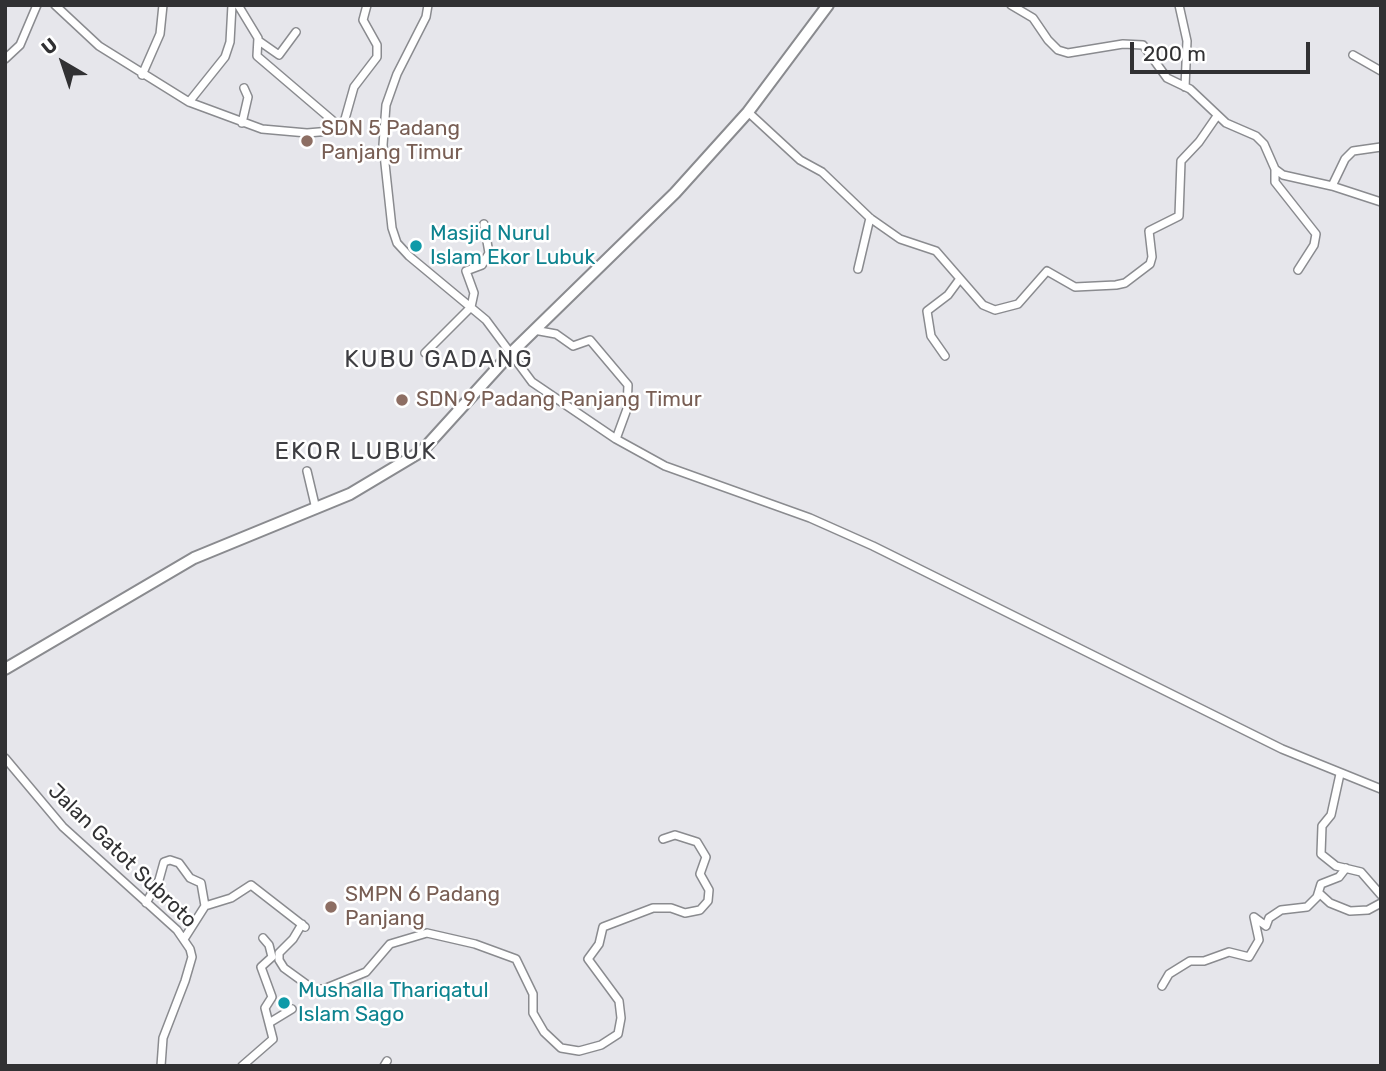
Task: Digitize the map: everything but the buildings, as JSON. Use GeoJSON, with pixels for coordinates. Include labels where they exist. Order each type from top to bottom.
{"type":"FeatureCollection","features":[{"type":"Feature","properties":{"kind":"highway"},"geometry":{"type":"LineString","coordinates":[[5,669],[194,558],[350,495],[415,456],[510,354],[631,238],[748,112],[828,5]]}},
{"type":"Feature","properties":{"kind":"street"},"geometry":{"type":"LineString","coordinates":[[5,59],[20,45],[37,5]]}},
{"type":"Feature","properties":{"kind":"street"},"geometry":{"type":"LineString","coordinates":[[55,5],[90,40],[189,102],[242,123],[307,133],[339,126],[345,119],[354,87],[378,53],[363,20],[367,5]]}},
{"type":"Feature","properties":{"kind":"street"},"geometry":{"type":"LineString","coordinates":[[142,75],[160,34],[163,5]]}},
{"type":"Feature","properties":{"kind":"street"},"geometry":{"type":"LineString","coordinates":[[189,102],[225,57],[230,41],[232,5]]}},
{"type":"Feature","properties":{"kind":"street"},"geometry":{"type":"LineString","coordinates":[[238,5],[259,41],[279,55],[296,32]]}},
{"type":"Feature","properties":{"kind":"street"},"geometry":{"type":"LineString","coordinates":[[428,5],[426,17],[397,74],[386,105],[383,145],[386,195],[397,243],[424,271],[471,307],[493,328],[532,382],[616,439],[665,466],[810,518],[873,545],[1082,652],[1340,774],[1381,789]]}},
{"type":"Feature","properties":{"kind":"street"},"geometry":{"type":"LineString","coordinates":[[1011,5],[1033,18],[1058,50],[1068,52],[1123,44],[1143,45],[1167,78],[1185,87],[1217,116],[1256,136],[1264,144],[1275,169],[1275,183],[1316,234],[1314,245],[1298,270]]}},
{"type":"Feature","properties":{"kind":"street"},"geometry":{"type":"LineString","coordinates":[[1179,5],[1187,41],[1185,87]]}},
{"type":"Feature","properties":{"kind":"street"},"geometry":{"type":"LineString","coordinates":[[259,41],[256,52],[258,58],[339,126]]}},
{"type":"Feature","properties":{"kind":"street"},"geometry":{"type":"LineString","coordinates":[[1353,55],[1381,71]]}},
{"type":"Feature","properties":{"kind":"street"},"geometry":{"type":"LineString","coordinates":[[242,123],[248,97],[244,88]]}},
{"type":"Feature","properties":{"kind":"street"},"geometry":{"type":"LineString","coordinates":[[748,112],[797,157],[822,172],[870,218],[897,237],[936,251],[983,305],[995,310],[1018,304],[1047,271],[1075,287],[1116,285],[1128,281],[1152,262],[1150,228],[1179,216],[1181,161],[1199,142],[1217,116]]}},
{"type":"Feature","properties":{"kind":"street"},"geometry":{"type":"LineString","coordinates":[[1332,186],[1349,155],[1360,149],[1381,147]]}},
{"type":"Feature","properties":{"kind":"street"},"geometry":{"type":"LineString","coordinates":[[1275,169],[1283,174],[1381,202]]}},
{"type":"Feature","properties":{"kind":"street"},"geometry":{"type":"LineString","coordinates":[[858,269],[870,218]]}},
{"type":"Feature","properties":{"kind":"street"},"geometry":{"type":"LineString","coordinates":[[425,353],[471,307],[474,293],[466,270],[482,265],[489,253],[484,225]]}},
{"type":"Feature","properties":{"kind":"street"},"geometry":{"type":"LineString","coordinates":[[945,356],[931,336],[927,311],[948,295],[959,280]]}},
{"type":"Feature","properties":{"kind":"street"},"geometry":{"type":"LineString","coordinates":[[534,330],[556,334],[573,346],[590,340],[628,385],[627,410],[616,439]]}},
{"type":"Feature","properties":{"kind":"street"},"geometry":{"type":"LineString","coordinates":[[307,471],[316,509]]}},
{"type":"Feature","properties":{"kind":"street","name":"Jalan Gatot Subroto"},"geometry":{"type":"LineString","coordinates":[[5,758],[64,827],[184,939],[192,957],[163,1038],[161,1066]]}},
{"type":"Feature","properties":{"kind":"street"},"geometry":{"type":"LineString","coordinates":[[1340,774],[1331,815],[1322,826],[1320,847],[1325,860],[1361,872],[1381,895]]}},
{"type":"Feature","properties":{"kind":"street"},"geometry":{"type":"LineString","coordinates":[[184,939],[205,906],[231,898],[254,885],[304,925],[279,953],[279,960],[284,968],[313,989],[324,989],[366,972],[390,944],[427,933],[475,944],[516,959],[533,994],[533,1013],[544,1032],[561,1048],[579,1051],[601,1045],[618,1034],[621,1018],[619,1001],[588,959],[599,944],[603,927],[653,908],[671,908],[685,913],[700,910],[708,901],[709,890],[700,874],[706,858],[697,842],[675,835],[663,839]]}},
{"type":"Feature","properties":{"kind":"street"},"geometry":{"type":"LineString","coordinates":[[146,903],[159,880],[164,862],[170,860],[179,863],[190,878],[201,883],[205,906]]}},
{"type":"Feature","properties":{"kind":"street"},"geometry":{"type":"LineString","coordinates":[[1162,986],[1170,974],[1191,961],[1204,961],[1228,952],[1248,957],[1259,940],[1254,917],[1266,926],[1274,914],[1307,907],[1319,893],[1321,884],[1339,877],[1346,868]]}},
{"type":"Feature","properties":{"kind":"street"},"geometry":{"type":"LineString","coordinates":[[1319,893],[1331,903],[1350,911],[1368,910],[1381,903]]}},
{"type":"Feature","properties":{"kind":"street"},"geometry":{"type":"LineString","coordinates":[[242,1066],[272,1042],[265,1008],[272,997],[261,967],[272,957],[269,945],[262,938]]}},
{"type":"Feature","properties":{"kind":"street"},"geometry":{"type":"LineString","coordinates":[[270,1023],[292,1009]]}},
{"type":"Feature","properties":{"kind":"place","name":"SDN 5 Padang Panjang Timur"},"geometry":{"type":"Point","coordinates":[307,141]}},
{"type":"Feature","properties":{"kind":"place","name":"Masjid Nurul Islam Ekor Lubuk"},"geometry":{"type":"Point","coordinates":[416,246]}},
{"type":"Feature","properties":{"kind":"place","name":"SDN 9 Padang Panjang Timur"},"geometry":{"type":"Point","coordinates":[402,400]}},
{"type":"Feature","properties":{"kind":"place","name":"SMPN 6 Padang Panjang"},"geometry":{"type":"Point","coordinates":[331,907]}},
{"type":"Feature","properties":{"kind":"place","name":"Mushalla Thariqatul Islam Sago"},"geometry":{"type":"Point","coordinates":[284,1003]}},
{"type":"Feature","properties":{"kind":"district","name":"KUBU GADANG"},"geometry":{"type":"Point","coordinates":[439,360]}},
{"type":"Feature","properties":{"kind":"district","name":"EKOR LUBUK"},"geometry":{"type":"Point","coordinates":[356,452]}}]}
